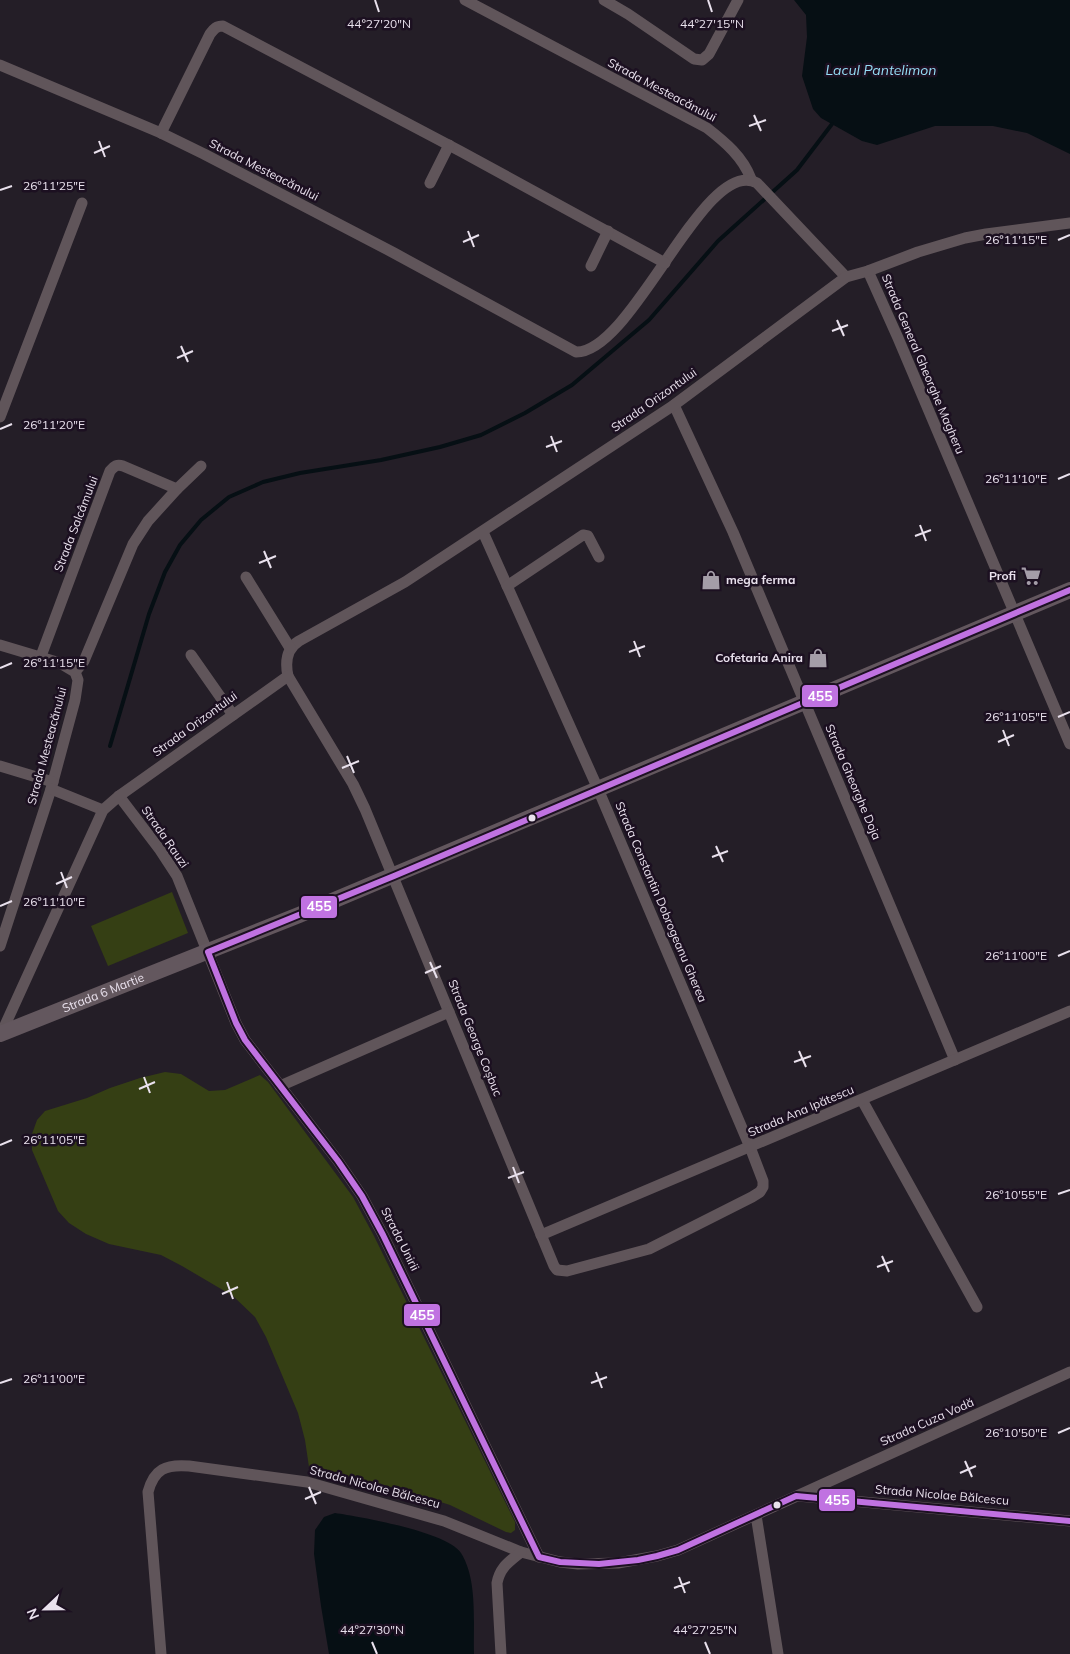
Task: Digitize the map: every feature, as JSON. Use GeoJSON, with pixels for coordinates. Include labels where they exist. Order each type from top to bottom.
{"type":"FeatureCollection","features":[{"type":"Feature","properties":{"kind":"street","name":"Strada Mesteacănului"},"geometry":{"type":"LineString","coordinates":[[465,0],[706,128],[726,143],[739,157],[754,181],[778,203],[846,276]]}},
{"type":"Feature","properties":{"kind":"street"},"geometry":{"type":"LineString","coordinates":[[604,0],[697,60],[702,60],[709,54],[738,0]]}},
{"type":"Feature","properties":{"kind":"street"},"geometry":{"type":"LineString","coordinates":[[161,133],[210,34],[214,29],[223,26],[665,262]]}},
{"type":"Feature","properties":{"kind":"street","name":"Strada Mesteacănului"},"geometry":{"type":"LineString","coordinates":[[0,65],[161,133],[394,253],[576,352],[584,352],[591,348],[616,326],[638,300],[701,212],[718,194],[745,179],[754,181]]}},
{"type":"Feature","properties":{"kind":"street"},"geometry":{"type":"LineString","coordinates":[[430,183],[449,145]]}},
{"type":"Feature","properties":{"kind":"street"},"geometry":{"type":"LineString","coordinates":[[0,417],[82,203]]}},
{"type":"Feature","properties":{"kind":"street","name":"Strada Orizontului"},"geometry":{"type":"LineString","coordinates":[[290,648],[299,641],[404,582],[674,406],[846,276],[868,272],[918,252],[965,238],[1070,223]]}},
{"type":"Feature","properties":{"kind":"street"},"geometry":{"type":"LineString","coordinates":[[591,266],[608,231]]}},
{"type":"Feature","properties":{"kind":"street","name":"Strada General Gheorghe Magheru"},"geometry":{"type":"LineString","coordinates":[[868,272],[898,338],[1070,744]]}},
{"type":"Feature","properties":{"kind":"street","name":"Strada Gheorghe Doja"},"geometry":{"type":"LineString","coordinates":[[674,406],[733,532],[955,1060]]}},
{"type":"Feature","properties":{"kind":"street","name":"Strada Salcâmului"},"geometry":{"type":"LineString","coordinates":[[41,656],[113,466],[118,464],[177,489]]}},
{"type":"Feature","properties":{"kind":"street","name":"Strada Mesteacănului"},"geometry":{"type":"LineString","coordinates":[[0,946],[52,785],[74,700],[78,680],[75,672],[84,661],[133,544],[148,521],[177,489],[202,466]]}},
{"type":"Feature","properties":{"kind":"street","name":"Strada Constantin Dobrogeanu Gherea"},"geometry":{"type":"LineString","coordinates":[[483,532],[598,789],[763,1181],[763,1187],[760,1192],[649,1249],[567,1272],[557,1270],[554,1266],[541,1235]]}},
{"type":"Feature","properties":{"kind":"street"},"geometry":{"type":"LineString","coordinates":[[507,586],[583,535],[588,536],[599,557]]}},
{"type":"Feature","properties":{"kind":"street"},"geometry":{"type":"LineString","coordinates":[[246,577],[290,648],[286,658],[287,671]]}},
{"type":"Feature","properties":{"kind":"street","name":"Strada 6 Martie"},"geometry":{"type":"LineString","coordinates":[[1,1034],[394,876],[1070,590]]}},
{"type":"Feature","properties":{"kind":"street"},"geometry":{"type":"LineString","coordinates":[[0,645],[41,656],[60,663],[75,672]]}},
{"type":"Feature","properties":{"kind":"street"},"geometry":{"type":"LineString","coordinates":[[191,656],[233,715]]}},
{"type":"Feature","properties":{"kind":"street","name":"Strada Orizontului"},"geometry":{"type":"LineString","coordinates":[[103,810],[119,796],[233,715],[287,671]]}},
{"type":"Feature","properties":{"kind":"street","name":"Strada George Coșbuc"},"geometry":{"type":"LineString","coordinates":[[287,671],[365,809],[541,1235]]}},
{"type":"Feature","properties":{"kind":"street"},"geometry":{"type":"LineString","coordinates":[[0,766],[52,785],[103,810],[1,1034]]}},
{"type":"Feature","properties":{"kind":"street","name":"Strada Rauzi"},"geometry":{"type":"LineString","coordinates":[[119,796],[160,850],[176,876],[208,952]]}},
{"type":"Feature","properties":{"kind":"street","name":"Strada Unirii"},"geometry":{"type":"LineString","coordinates":[[208,952],[236,1023],[245,1040],[338,1161],[362,1196],[383,1235],[539,1557]]}},
{"type":"Feature","properties":{"kind":"street","name":"Strada Ana Ipătescu"},"geometry":{"type":"LineString","coordinates":[[541,1235],[1070,1011]]}},
{"type":"Feature","properties":{"kind":"street"},"geometry":{"type":"LineString","coordinates":[[280,1086],[449,1012]]}},
{"type":"Feature","properties":{"kind":"street"},"geometry":{"type":"LineString","coordinates":[[862,1100],[977,1307]]}},
{"type":"Feature","properties":{"kind":"street","name":"Strada Cuza Vodă"},"geometry":{"type":"LineString","coordinates":[[796,1496],[1070,1372]]}},
{"type":"Feature","properties":{"kind":"street","name":"Strada Nicolae Bălcescu"},"geometry":{"type":"LineString","coordinates":[[161,1654],[148,1492],[155,1475],[170,1466],[189,1466],[307,1482],[444,1521],[521,1552],[560,1562],[578,1564],[618,1563],[678,1550],[796,1496],[1070,1521]]}},
{"type":"Feature","properties":{"kind":"street"},"geometry":{"type":"LineString","coordinates":[[756,1515],[778,1654]]}},
{"type":"Feature","properties":{"kind":"street"},"geometry":{"type":"LineString","coordinates":[[501,1654],[497,1583],[499,1573],[504,1566],[521,1552]]}},
{"type":"Feature","properties":{"kind":"green space"},"geometry":{"type":"Polygon","coordinates":[[[172,892],[188,933],[108,966],[91,926],[172,892]]]}},
{"type":"Feature","properties":{"kind":"green space"},"geometry":{"type":"Polygon","coordinates":[[[165,1072],[181,1074],[209,1091],[225,1090],[260,1075],[268,1082],[353,1197],[515,1522],[515,1530],[511,1533],[506,1532],[450,1505],[403,1490],[309,1467],[298,1413],[266,1337],[255,1317],[233,1296],[182,1266],[161,1255],[109,1244],[86,1234],[69,1223],[58,1211],[32,1150],[32,1134],[37,1120],[45,1111],[87,1098],[140,1078],[165,1072]]]}},
{"type":"Feature","properties":{"kind":"water","name":"Lacul Pantelimon"},"geometry":{"type":"Polygon","coordinates":[[[794,0],[1070,0],[1070,154],[1027,133],[993,126],[935,126],[877,145],[862,141],[821,118],[813,109],[802,76],[807,37],[806,15],[794,0]]]}},
{"type":"Feature","properties":{"kind":"water"},"geometry":{"type":"Polygon","coordinates":[[[335,1513],[422,1532],[453,1545],[461,1553],[470,1576],[472,1589],[474,1654],[329,1654],[314,1554],[315,1530],[324,1517],[335,1513]]]}},
{"type":"Feature","properties":{"kind":"waterway"},"geometry":{"type":"LineString","coordinates":[[110,746],[149,614],[165,572],[180,545],[201,520],[229,497],[263,482],[300,473],[381,460],[440,447],[481,435],[525,413],[572,385],[649,320],[718,241],[797,170],[832,124]]}},
{"type":"Feature","properties":{"kind":"transit line","name":"455"},"geometry":{"type":"LineString","coordinates":[[1070,590],[394,876],[208,952],[236,1023],[245,1040],[338,1161],[362,1196],[383,1235],[539,1557],[560,1562],[599,1564],[657,1556],[678,1550],[796,1496],[1070,1521]]}},
{"type":"Feature","properties":{"kind":"place","name":"Profi"},"geometry":{"type":"Point","coordinates":[1031,576]}},
{"type":"Feature","properties":{"kind":"place","name":"mega ferma"},"geometry":{"type":"Point","coordinates":[711,580]}},
{"type":"Feature","properties":{"kind":"place","name":"Cofetaria Anira"},"geometry":{"type":"Point","coordinates":[818,658]}}]}
